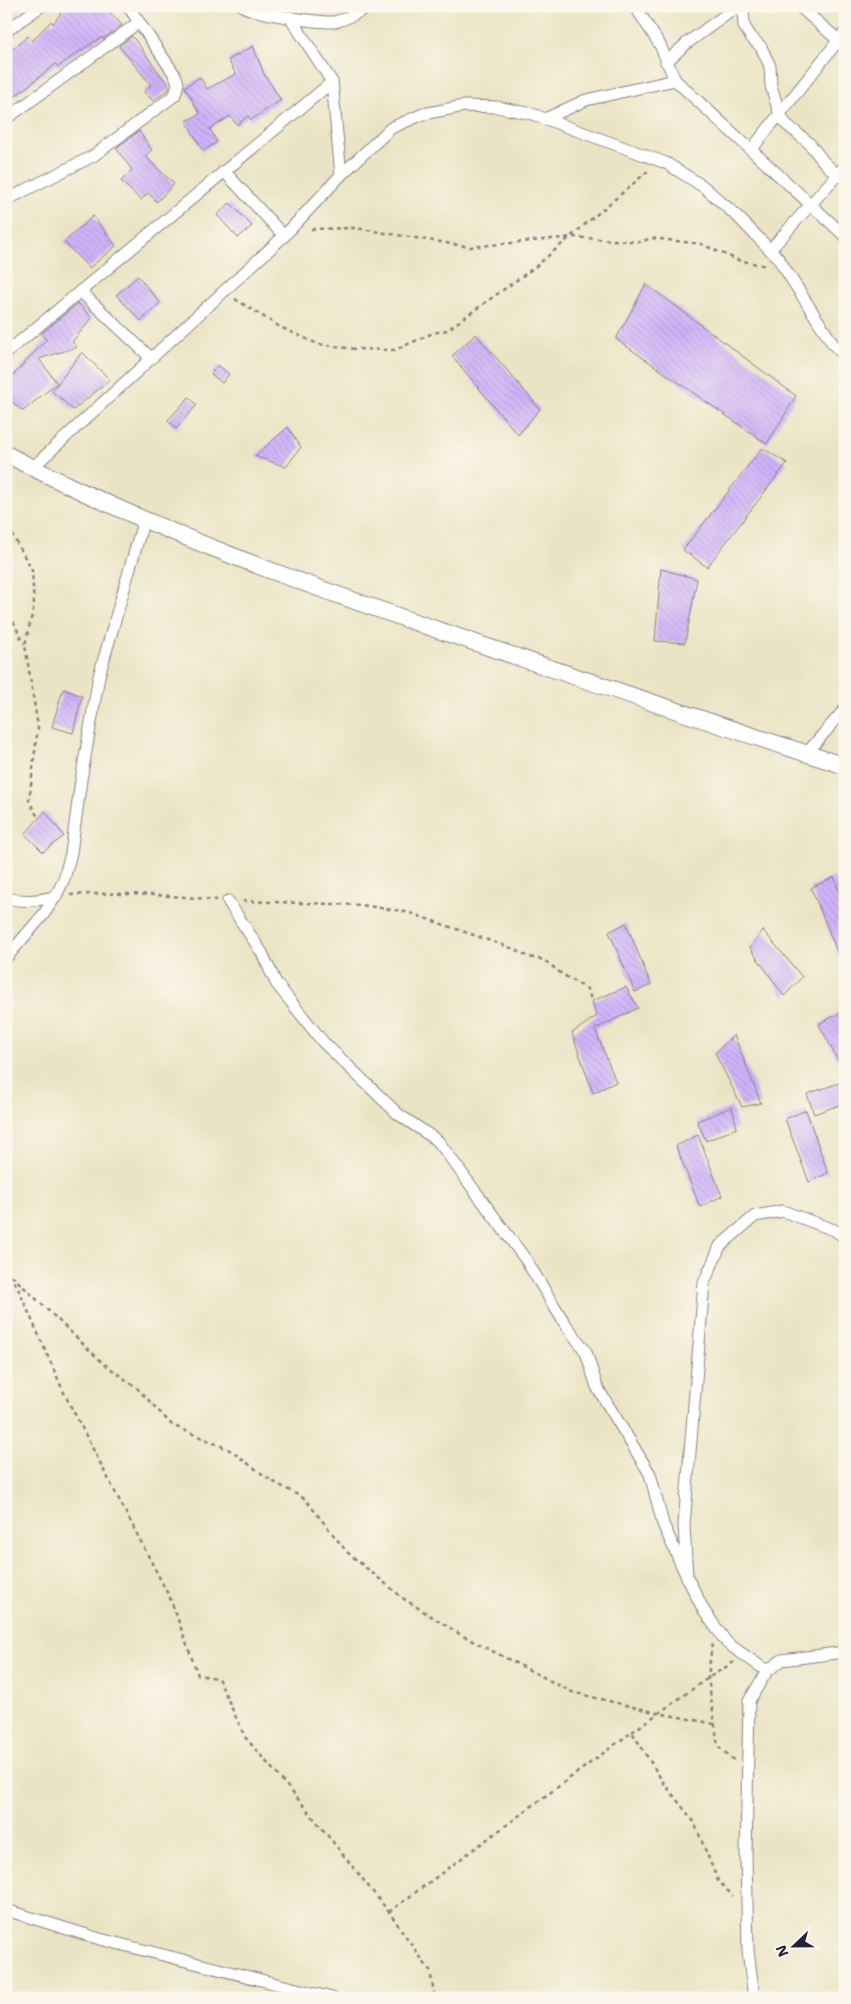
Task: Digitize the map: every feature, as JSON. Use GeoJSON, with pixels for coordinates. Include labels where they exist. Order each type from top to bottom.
{"type":"FeatureCollection","features":[{"type":"Feature","properties":{"kind":"main road"},"geometry":{"type":"LineString","coordinates":[[6,454],[32,468],[144,519],[234,556],[386,612],[845,766]]}},
{"type":"Feature","properties":{"kind":"street"},"geometry":{"type":"LineString","coordinates":[[6,31],[41,6]]}},
{"type":"Feature","properties":{"kind":"street"},"geometry":{"type":"LineString","coordinates":[[6,200],[93,156],[175,95],[178,83],[176,75],[128,6]]}},
{"type":"Feature","properties":{"kind":"street"},"geometry":{"type":"LineString","coordinates":[[243,6],[269,14],[333,22],[346,18],[369,6]]}},
{"type":"Feature","properties":{"kind":"street"},"geometry":{"type":"LineString","coordinates":[[635,6],[660,44],[675,80],[845,236]]}},
{"type":"Feature","properties":{"kind":"street"},"geometry":{"type":"LineString","coordinates":[[666,62],[687,42],[738,6]]}},
{"type":"Feature","properties":{"kind":"street"},"geometry":{"type":"LineString","coordinates":[[743,6],[744,26],[761,47],[770,66],[771,86],[780,115],[786,124],[809,143],[823,161],[841,177]]}},
{"type":"Feature","properties":{"kind":"street"},"geometry":{"type":"LineString","coordinates":[[751,150],[843,39],[799,6]]}},
{"type":"Feature","properties":{"kind":"street"},"geometry":{"type":"LineString","coordinates":[[290,17],[332,82],[341,175]]}},
{"type":"Feature","properties":{"kind":"street"},"geometry":{"type":"LineString","coordinates":[[6,119],[139,22]]}},
{"type":"Feature","properties":{"kind":"street"},"geometry":{"type":"LineString","coordinates":[[545,119],[586,100],[675,80]]}},
{"type":"Feature","properties":{"kind":"street"},"geometry":{"type":"LineString","coordinates":[[6,352],[332,82]]}},
{"type":"Feature","properties":{"kind":"street"},"geometry":{"type":"LineString","coordinates":[[32,468],[284,236],[341,175],[391,128],[423,114],[464,106],[489,106],[532,114],[659,161],[704,187],[770,250],[786,270],[833,344],[845,356]]}},
{"type":"Feature","properties":{"kind":"street"},"geometry":{"type":"LineString","coordinates":[[770,250],[810,204],[841,177],[845,166]]}},
{"type":"Feature","properties":{"kind":"street"},"geometry":{"type":"LineString","coordinates":[[224,171],[284,236]]}},
{"type":"Feature","properties":{"kind":"street"},"geometry":{"type":"LineString","coordinates":[[80,291],[151,358]]}},
{"type":"Feature","properties":{"kind":"street"},"geometry":{"type":"LineString","coordinates":[[6,958],[43,915],[56,896],[64,879],[71,853],[81,780],[99,676],[144,519]]}},
{"type":"Feature","properties":{"kind":"street"},"geometry":{"type":"LineString","coordinates":[[806,754],[845,709]]}},
{"type":"Feature","properties":{"kind":"street"},"geometry":{"type":"LineString","coordinates":[[6,898],[37,901],[56,896]]}},
{"type":"Feature","properties":{"kind":"street"},"geometry":{"type":"LineString","coordinates":[[228,901],[262,953],[276,983],[323,1042],[398,1114],[438,1141],[526,1260],[564,1322],[586,1352],[596,1387],[650,1474],[663,1524],[704,1611],[727,1643],[767,1671]]}},
{"type":"Feature","properties":{"kind":"street"},"geometry":{"type":"LineString","coordinates":[[687,1577],[684,1524],[704,1283],[720,1246],[755,1216],[783,1211],[834,1230],[845,1237]]}},
{"type":"Feature","properties":{"kind":"street"},"geometry":{"type":"LineString","coordinates":[[754,1998],[748,1950],[749,1700],[767,1671],[782,1660],[845,1652]]}},
{"type":"Feature","properties":{"kind":"street"},"geometry":{"type":"LineString","coordinates":[[6,1910],[109,1941],[332,1998]]}},
{"type":"Feature","properties":{"kind":"path"},"geometry":{"type":"LineString","coordinates":[[223,291],[280,327],[318,344],[355,349],[396,350],[432,333],[447,330],[535,267],[659,161]]}},
{"type":"Feature","properties":{"kind":"path"},"geometry":{"type":"LineString","coordinates":[[311,229],[355,228],[470,247],[572,237],[640,242],[652,238],[701,244],[738,260],[786,270]]}},
{"type":"Feature","properties":{"kind":"path"},"geometry":{"type":"LineString","coordinates":[[6,540],[12,534],[32,570],[34,606],[25,645]]}},
{"type":"Feature","properties":{"kind":"path"},"geometry":{"type":"LineString","coordinates":[[6,607],[25,645],[38,728],[28,801],[39,819]]}},
{"type":"Feature","properties":{"kind":"path"},"geometry":{"type":"LineString","coordinates":[[56,896],[106,893],[162,895],[228,901],[361,905],[407,912],[514,949],[530,957],[544,960],[562,974],[587,989],[592,1001]]}},
{"type":"Feature","properties":{"kind":"path"},"geometry":{"type":"LineString","coordinates":[[6,1270],[103,1363],[137,1388],[172,1425],[228,1449],[272,1481],[305,1499],[347,1552],[404,1599],[463,1636],[572,1692],[658,1714],[715,1724]]}},
{"type":"Feature","properties":{"kind":"path"},"geometry":{"type":"LineString","coordinates":[[6,1270],[17,1286],[65,1395],[170,1598],[198,1675],[218,1678],[245,1737],[304,1806],[389,1912],[430,1971],[435,1998]]}},
{"type":"Feature","properties":{"kind":"path"},"geometry":{"type":"LineString","coordinates":[[714,1626],[708,1678],[718,1746],[748,1773]]}},
{"type":"Feature","properties":{"kind":"path"},"geometry":{"type":"LineString","coordinates":[[389,1912],[632,1732],[708,1678],[745,1656]]}},
{"type":"Feature","properties":{"kind":"path"},"geometry":{"type":"LineString","coordinates":[[632,1732],[663,1782],[694,1822],[718,1881],[748,1909]]}},
{"type":"Feature","properties":{"kind":"building"},"geometry":{"type":"Polygon","coordinates":[[[66,6],[104,6],[122,25],[58,67],[56,64],[14,97],[12,95],[6,98],[6,55],[28,36],[32,41],[51,21],[53,24],[66,6]]]}},
{"type":"Feature","properties":{"kind":"building"},"geometry":{"type":"Polygon","coordinates":[[[132,36],[169,86],[169,89],[153,101],[144,92],[151,85],[119,46],[132,36]]]}},
{"type":"Feature","properties":{"kind":"building"},"geometry":{"type":"Polygon","coordinates":[[[253,46],[264,74],[281,100],[251,120],[248,116],[237,125],[230,116],[210,129],[217,142],[203,151],[186,121],[200,114],[185,87],[200,77],[207,89],[236,74],[228,60],[253,46]]]}},
{"type":"Feature","properties":{"kind":"building"},"geometry":{"type":"Polygon","coordinates":[[[139,131],[152,150],[145,156],[174,184],[157,202],[148,193],[141,200],[121,181],[132,170],[116,148],[139,131]]]}},
{"type":"Feature","properties":{"kind":"building"},"geometry":{"type":"Polygon","coordinates":[[[230,203],[252,226],[238,238],[217,215],[230,203]]]}},
{"type":"Feature","properties":{"kind":"building"},"geometry":{"type":"Polygon","coordinates":[[[93,216],[116,246],[89,268],[64,242],[93,216]]]}},
{"type":"Feature","properties":{"kind":"building"},"geometry":{"type":"Polygon","coordinates":[[[138,276],[160,303],[141,321],[116,295],[138,276]]]}},
{"type":"Feature","properties":{"kind":"building"},"geometry":{"type":"Polygon","coordinates":[[[646,284],[796,396],[767,444],[616,339],[646,284]]]}},
{"type":"Feature","properties":{"kind":"building"},"geometry":{"type":"Polygon","coordinates":[[[78,303],[92,318],[72,342],[77,347],[39,359],[57,383],[23,411],[6,397],[6,383],[46,340],[41,334],[78,303]]]}},
{"type":"Feature","properties":{"kind":"building"},"geometry":{"type":"Polygon","coordinates":[[[476,334],[540,409],[518,435],[452,356],[476,334]]]}},
{"type":"Feature","properties":{"kind":"building"},"geometry":{"type":"Polygon","coordinates":[[[82,352],[110,380],[73,410],[52,391],[82,352]]]}},
{"type":"Feature","properties":{"kind":"building"},"geometry":{"type":"Polygon","coordinates":[[[218,365],[229,374],[222,383],[211,374],[218,365]]]}},
{"type":"Feature","properties":{"kind":"building"},"geometry":{"type":"Polygon","coordinates":[[[189,397],[197,405],[176,429],[168,420],[189,397]]]}},
{"type":"Feature","properties":{"kind":"building"},"geometry":{"type":"Polygon","coordinates":[[[288,427],[301,447],[286,467],[255,456],[288,427]]]}},
{"type":"Feature","properties":{"kind":"building"},"geometry":{"type":"Polygon","coordinates":[[[762,448],[787,463],[707,567],[683,550],[762,448]]]}},
{"type":"Feature","properties":{"kind":"building"},"geometry":{"type":"Polygon","coordinates":[[[661,569],[697,579],[685,643],[655,641],[661,569]]]}},
{"type":"Feature","properties":{"kind":"building"},"geometry":{"type":"Polygon","coordinates":[[[63,689],[82,696],[73,733],[52,727],[63,689]]]}},
{"type":"Feature","properties":{"kind":"building"},"geometry":{"type":"Polygon","coordinates":[[[45,811],[64,836],[43,852],[25,834],[45,811]]]}},
{"type":"Feature","properties":{"kind":"building"},"geometry":{"type":"Polygon","coordinates":[[[834,877],[845,907],[844,968],[811,888],[834,877]]]}},
{"type":"Feature","properties":{"kind":"building"},"geometry":{"type":"Polygon","coordinates":[[[626,923],[651,985],[635,992],[609,932],[626,923]]]}},
{"type":"Feature","properties":{"kind":"building"},"geometry":{"type":"Polygon","coordinates":[[[763,930],[802,977],[784,996],[750,948],[763,930]]]}},
{"type":"Feature","properties":{"kind":"building"},"geometry":{"type":"Polygon","coordinates":[[[626,987],[638,1008],[595,1029],[616,1082],[593,1093],[572,1033],[597,1016],[592,1001],[626,987]]]}},
{"type":"Feature","properties":{"kind":"building"},"geometry":{"type":"Polygon","coordinates":[[[845,1010],[845,1074],[819,1024],[845,1010]]]}},
{"type":"Feature","properties":{"kind":"building"},"geometry":{"type":"Polygon","coordinates":[[[734,1035],[761,1103],[742,1107],[715,1053],[734,1035]]]}},
{"type":"Feature","properties":{"kind":"building"},"geometry":{"type":"Polygon","coordinates":[[[845,1081],[845,1103],[814,1114],[807,1094],[845,1081]]]}},
{"type":"Feature","properties":{"kind":"building"},"geometry":{"type":"Polygon","coordinates":[[[732,1107],[737,1128],[706,1141],[697,1121],[732,1107]]]}},
{"type":"Feature","properties":{"kind":"building"},"geometry":{"type":"Polygon","coordinates":[[[806,1110],[828,1173],[809,1182],[785,1119],[806,1110]]]}},
{"type":"Feature","properties":{"kind":"building"},"geometry":{"type":"Polygon","coordinates":[[[698,1135],[722,1196],[700,1207],[676,1146],[698,1135]]]}}]}
